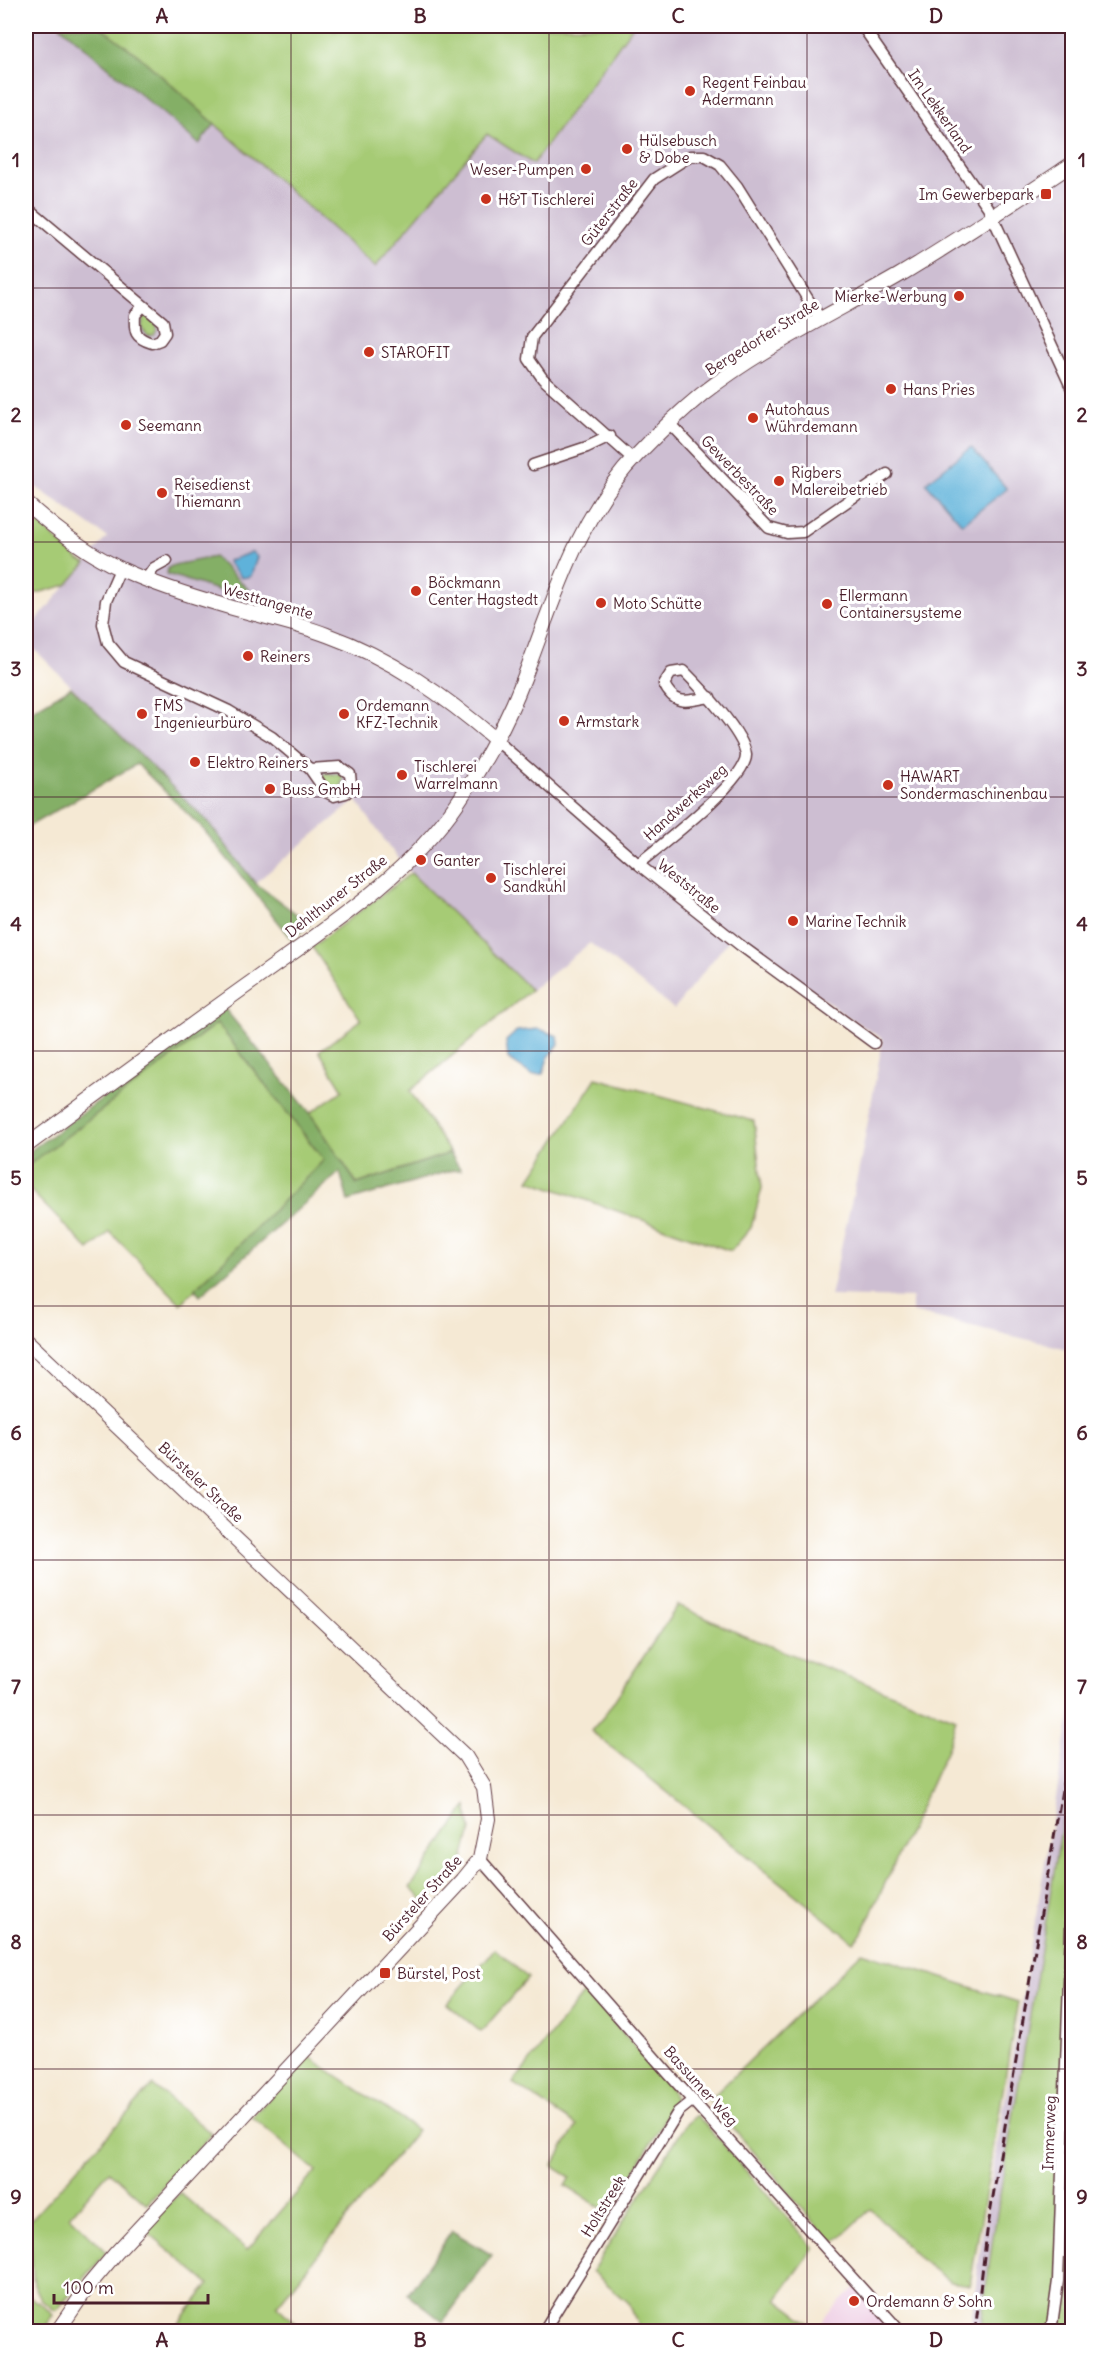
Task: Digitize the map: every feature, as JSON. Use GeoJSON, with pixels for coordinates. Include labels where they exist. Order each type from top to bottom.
{"type":"FeatureCollection","features":[{"type":"Feature","properties":{"kind":"street","name":"Im Lekkerland"},"geometry":{"type":"LineString","coordinates":[[860,26],[865,30],[993,216],[1072,389]]}},
{"type":"Feature","properties":{"kind":"street","name":"Güterstraße"},"geometry":{"type":"LineString","coordinates":[[633,459],[610,436],[543,379],[529,359],[532,337],[654,179],[690,156],[704,156],[720,165],[737,186],[821,320]]}},
{"type":"Feature","properties":{"kind":"street","name":"Bergedorfer Straße"},"geometry":{"type":"LineString","coordinates":[[633,459],[701,395],[735,370],[903,273],[1072,164]]}},
{"type":"Feature","properties":{"kind":"street"},"geometry":{"type":"LineString","coordinates":[[26,207],[143,306]]}},
{"type":"Feature","properties":{"kind":"street","name":"Gewerbestraße"},"geometry":{"type":"LineString","coordinates":[[669,423],[769,528],[788,533],[803,532],[887,474]]}},
{"type":"Feature","properties":{"kind":"street"},"geometry":{"type":"LineString","coordinates":[[533,465],[586,447],[610,436]]}},
{"type":"Feature","properties":{"kind":"street","name":"Dehlthuner Straße"},"geometry":{"type":"LineString","coordinates":[[26,1146],[373,892],[400,868],[455,806],[482,766],[496,740],[524,677],[565,567],[593,514],[633,459]]}},
{"type":"Feature","properties":{"kind":"street","name":"Westtangente"},"geometry":{"type":"LineString","coordinates":[[26,503],[64,533],[120,569],[145,580],[227,607],[326,634],[385,660],[429,686],[496,740]]}},
{"type":"Feature","properties":{"kind":"street"},"geometry":{"type":"LineString","coordinates":[[145,580],[154,568],[167,561]]}},
{"type":"Feature","properties":{"kind":"street"},"geometry":{"type":"LineString","coordinates":[[120,569],[106,601],[103,624],[108,643],[124,662],[229,711],[272,737],[310,769]]}},
{"type":"Feature","properties":{"kind":"street","name":"Handwerksweg"},"geometry":{"type":"LineString","coordinates":[[638,864],[693,819],[731,783],[745,766],[746,753],[739,738],[710,697]]}},
{"type":"Feature","properties":{"kind":"street","name":"Weststraße"},"geometry":{"type":"LineString","coordinates":[[496,740],[638,864],[740,945],[874,1043]]}},
{"type":"Feature","properties":{"kind":"street","name":"Bürsteler Straße"},"geometry":{"type":"LineString","coordinates":[[26,1340],[465,1756],[484,1787],[488,1819],[480,1859],[116,2253],[88,2285],[57,2331]]}},
{"type":"Feature","properties":{"kind":"street","name":"Bassumer Weg"},"geometry":{"type":"LineString","coordinates":[[480,1859],[901,2331]]}},
{"type":"Feature","properties":{"kind":"street","name":"Immerweg"},"geometry":{"type":"LineString","coordinates":[[1051,2331],[1058,2281],[1072,1900]]}},
{"type":"Feature","properties":{"kind":"street","name":"Holtstreek"},"geometry":{"type":"LineString","coordinates":[[543,2331],[678,2112],[693,2100]]}},
{"type":"Feature","properties":{"kind":"shaded area"},"geometry":{"type":"Polygon","coordinates":[[[26,26],[60,26],[199,144],[215,124],[375,267],[487,134],[534,164],[633,26],[1072,26],[1072,1350],[912,1312],[912,1298],[830,1296],[860,1164],[883,1039],[842,1013],[736,931],[674,1009],[590,943],[531,990],[411,873],[356,800],[255,883],[208,822],[26,641],[26,633],[107,537],[26,480],[26,26]]]}},
{"type":"Feature","properties":{"kind":"shaded area"},"geometry":{"type":"Polygon","coordinates":[[[1072,1703],[1072,1764],[993,2237],[980,2331],[970,2332],[982,2235],[1072,1703]]]}},
{"type":"Feature","properties":{"kind":"shaded area","name":"Ordemann & Sohn"},"geometry":{"type":"Polygon","coordinates":[[[855,2287],[896,2332],[817,2332],[826,2316],[855,2287]]]}},
{"type":"Feature","properties":{"kind":"green space"},"geometry":{"type":"Polygon","coordinates":[[[60,26],[99,26],[139,56],[215,124],[199,144],[60,26]]]}},
{"type":"Feature","properties":{"kind":"green space"},"geometry":{"type":"Polygon","coordinates":[[[99,26],[329,26],[335,31],[340,26],[633,26],[533,164],[487,134],[375,267],[139,56],[99,26]]]}},
{"type":"Feature","properties":{"kind":"green space"},"geometry":{"type":"Polygon","coordinates":[[[143,316],[155,322],[157,330],[154,335],[148,336],[142,329],[143,316]]]}},
{"type":"Feature","properties":{"kind":"green space"},"geometry":{"type":"Polygon","coordinates":[[[26,512],[79,560],[86,563],[67,585],[26,596],[26,512]]]}},
{"type":"Feature","properties":{"kind":"green space"},"geometry":{"type":"Polygon","coordinates":[[[214,557],[248,589],[243,598],[167,574],[168,568],[174,565],[214,557]]]}},
{"type":"Feature","properties":{"kind":"green space"},"geometry":{"type":"Polygon","coordinates":[[[71,687],[208,822],[255,883],[310,924],[292,939],[203,829],[137,764],[26,828],[26,714],[71,687]]]}},
{"type":"Feature","properties":{"kind":"green space"},"geometry":{"type":"Polygon","coordinates":[[[325,773],[343,775],[342,786],[336,789],[329,784],[322,776],[325,773]]]}},
{"type":"Feature","properties":{"kind":"green space"},"geometry":{"type":"Polygon","coordinates":[[[411,873],[531,990],[410,1091],[450,1153],[357,1184],[310,1113],[343,1090],[319,1051],[361,1020],[312,947],[411,873]]]}},
{"type":"Feature","properties":{"kind":"green space"},"geometry":{"type":"Polygon","coordinates":[[[225,1009],[310,1113],[357,1184],[450,1153],[461,1170],[453,1170],[348,1201],[340,1172],[200,1296],[195,1289],[324,1160],[217,1023],[26,1167],[26,1158],[31,1150],[225,1009]]]}},
{"type":"Feature","properties":{"kind":"green space"},"geometry":{"type":"Polygon","coordinates":[[[217,1023],[324,1160],[181,1304],[110,1232],[89,1250],[26,1186],[26,1167],[217,1023]]]}},
{"type":"Feature","properties":{"kind":"green space"},"geometry":{"type":"Polygon","coordinates":[[[596,1078],[754,1121],[762,1188],[751,1228],[731,1251],[529,1180],[596,1078]]]}},
{"type":"Feature","properties":{"kind":"green space"},"geometry":{"type":"Polygon","coordinates":[[[678,1605],[740,1634],[956,1719],[948,1747],[862,1933],[854,1942],[591,1731],[604,1716],[678,1605]]]}},
{"type":"Feature","properties":{"kind":"green space"},"geometry":{"type":"Polygon","coordinates":[[[1072,1764],[1072,2331],[980,2332],[993,2237],[1072,1764]]]}},
{"type":"Feature","properties":{"kind":"green space"},"geometry":{"type":"Polygon","coordinates":[[[467,1806],[471,1830],[462,1863],[426,1903],[410,1888],[467,1806]]]}},
{"type":"Feature","properties":{"kind":"green space"},"geometry":{"type":"Polygon","coordinates":[[[495,1949],[528,1978],[481,2032],[447,2004],[495,1949]]]}},
{"type":"Feature","properties":{"kind":"green space"},"geometry":{"type":"Polygon","coordinates":[[[862,1952],[1018,2002],[970,2285],[950,2282],[915,2255],[871,2209],[833,2244],[709,2100],[862,1952]]]}},
{"type":"Feature","properties":{"kind":"green space"},"geometry":{"type":"Polygon","coordinates":[[[586,1990],[672,2090],[675,2101],[610,2213],[565,2186],[570,2177],[552,2166],[577,2126],[513,2083],[586,1990]]]}},
{"type":"Feature","properties":{"kind":"green space"},"geometry":{"type":"Polygon","coordinates":[[[308,2056],[417,2130],[277,2306],[299,2327],[295,2331],[173,2331],[209,2284],[143,2229],[180,2193],[247,2250],[316,2171],[252,2117],[308,2056]]]}},
{"type":"Feature","properties":{"kind":"green space"},"geometry":{"type":"Polygon","coordinates":[[[153,2085],[212,2134],[147,2204],[109,2171],[70,2216],[107,2252],[56,2311],[41,2300],[34,2285],[28,2223],[153,2085]]]}},
{"type":"Feature","properties":{"kind":"green space"},"geometry":{"type":"Polygon","coordinates":[[[697,2115],[814,2248],[777,2299],[817,2331],[640,2331],[629,2303],[592,2271],[685,2125],[697,2115]]]}},
{"type":"Feature","properties":{"kind":"green space"},"geometry":{"type":"Polygon","coordinates":[[[452,2231],[492,2255],[443,2322],[408,2294],[452,2231]]]}},
{"type":"Feature","properties":{"kind":"green space"},"geometry":{"type":"Polygon","coordinates":[[[26,2294],[53,2315],[43,2331],[26,2331],[26,2294]]]}},
{"type":"Feature","properties":{"kind":"water"},"geometry":{"type":"Polygon","coordinates":[[[971,447],[1007,489],[962,524],[926,483],[971,447]]]}},
{"type":"Feature","properties":{"kind":"water"},"geometry":{"type":"Polygon","coordinates":[[[252,552],[257,557],[251,576],[242,578],[228,561],[252,552]]]}},
{"type":"Feature","properties":{"kind":"water"},"geometry":{"type":"Polygon","coordinates":[[[539,1029],[558,1036],[559,1044],[548,1058],[543,1074],[532,1075],[508,1059],[506,1041],[517,1031],[539,1029]]]}},
{"type":"Feature","properties":{"kind":"railway"},"geometry":{"type":"LineString","coordinates":[[975,2332],[987,2232],[1072,1731]]}},
{"type":"Feature","properties":{"kind":"place","name":"Regent Feinbau Adermann"},"geometry":{"type":"Point","coordinates":[690,91]}},
{"type":"Feature","properties":{"kind":"place","name":"Hülsebusch & Dobe"},"geometry":{"type":"Point","coordinates":[627,149]}},
{"type":"Feature","properties":{"kind":"place","name":"Weser-Pumpen"},"geometry":{"type":"Point","coordinates":[586,169]}},
{"type":"Feature","properties":{"kind":"place","name":"Im Gewerbepark"},"geometry":{"type":"Point","coordinates":[1046,194]}},
{"type":"Feature","properties":{"kind":"place","name":"H&T Tischlerei"},"geometry":{"type":"Point","coordinates":[486,199]}},
{"type":"Feature","properties":{"kind":"place","name":"Mierke-Werbung"},"geometry":{"type":"Point","coordinates":[959,296]}},
{"type":"Feature","properties":{"kind":"place","name":"STAROFIT"},"geometry":{"type":"Point","coordinates":[369,352]}},
{"type":"Feature","properties":{"kind":"place","name":"Hans Pries"},"geometry":{"type":"Point","coordinates":[891,389]}},
{"type":"Feature","properties":{"kind":"place","name":"Autohaus Wührdemann"},"geometry":{"type":"Point","coordinates":[753,418]}},
{"type":"Feature","properties":{"kind":"place","name":"Seemann"},"geometry":{"type":"Point","coordinates":[126,425]}},
{"type":"Feature","properties":{"kind":"place","name":"Rigbers Malereibetrieb"},"geometry":{"type":"Point","coordinates":[779,481]}},
{"type":"Feature","properties":{"kind":"place","name":"Reisedienst Thiemann"},"geometry":{"type":"Point","coordinates":[162,493]}},
{"type":"Feature","properties":{"kind":"place","name":"Böckmann Center Hagstedt"},"geometry":{"type":"Point","coordinates":[416,591]}},
{"type":"Feature","properties":{"kind":"place","name":"Moto Schütte"},"geometry":{"type":"Point","coordinates":[601,603]}},
{"type":"Feature","properties":{"kind":"place","name":"Ellermann Containersysteme"},"geometry":{"type":"Point","coordinates":[827,604]}},
{"type":"Feature","properties":{"kind":"place","name":"Reiners"},"geometry":{"type":"Point","coordinates":[248,656]}},
{"type":"Feature","properties":{"kind":"place","name":"FMS Ingenieurbüro"},"geometry":{"type":"Point","coordinates":[142,714]}},
{"type":"Feature","properties":{"kind":"place","name":"Ordemann KFZ-Technik"},"geometry":{"type":"Point","coordinates":[344,714]}},
{"type":"Feature","properties":{"kind":"place","name":"Armstark"},"geometry":{"type":"Point","coordinates":[564,721]}},
{"type":"Feature","properties":{"kind":"place","name":"Elektro Reiners"},"geometry":{"type":"Point","coordinates":[195,762]}},
{"type":"Feature","properties":{"kind":"place","name":"Tischlerei Warrelmann"},"geometry":{"type":"Point","coordinates":[402,775]}},
{"type":"Feature","properties":{"kind":"place","name":"HAWART Sondermaschinenbau"},"geometry":{"type":"Point","coordinates":[888,785]}},
{"type":"Feature","properties":{"kind":"place","name":"Buss GmbH"},"geometry":{"type":"Point","coordinates":[270,789]}},
{"type":"Feature","properties":{"kind":"place","name":"Ganter"},"geometry":{"type":"Point","coordinates":[421,860]}},
{"type":"Feature","properties":{"kind":"place","name":"Tischlerei Sandkuhl"},"geometry":{"type":"Point","coordinates":[491,878]}},
{"type":"Feature","properties":{"kind":"place","name":"Marine Technik"},"geometry":{"type":"Point","coordinates":[793,921]}},
{"type":"Feature","properties":{"kind":"place","name":"Bürstel, Post"},"geometry":{"type":"Point","coordinates":[385,1973]}},
{"type":"Feature","properties":{"kind":"place","name":"Ordemann & Sohn"},"geometry":{"type":"Point","coordinates":[854,2301]}}]}
